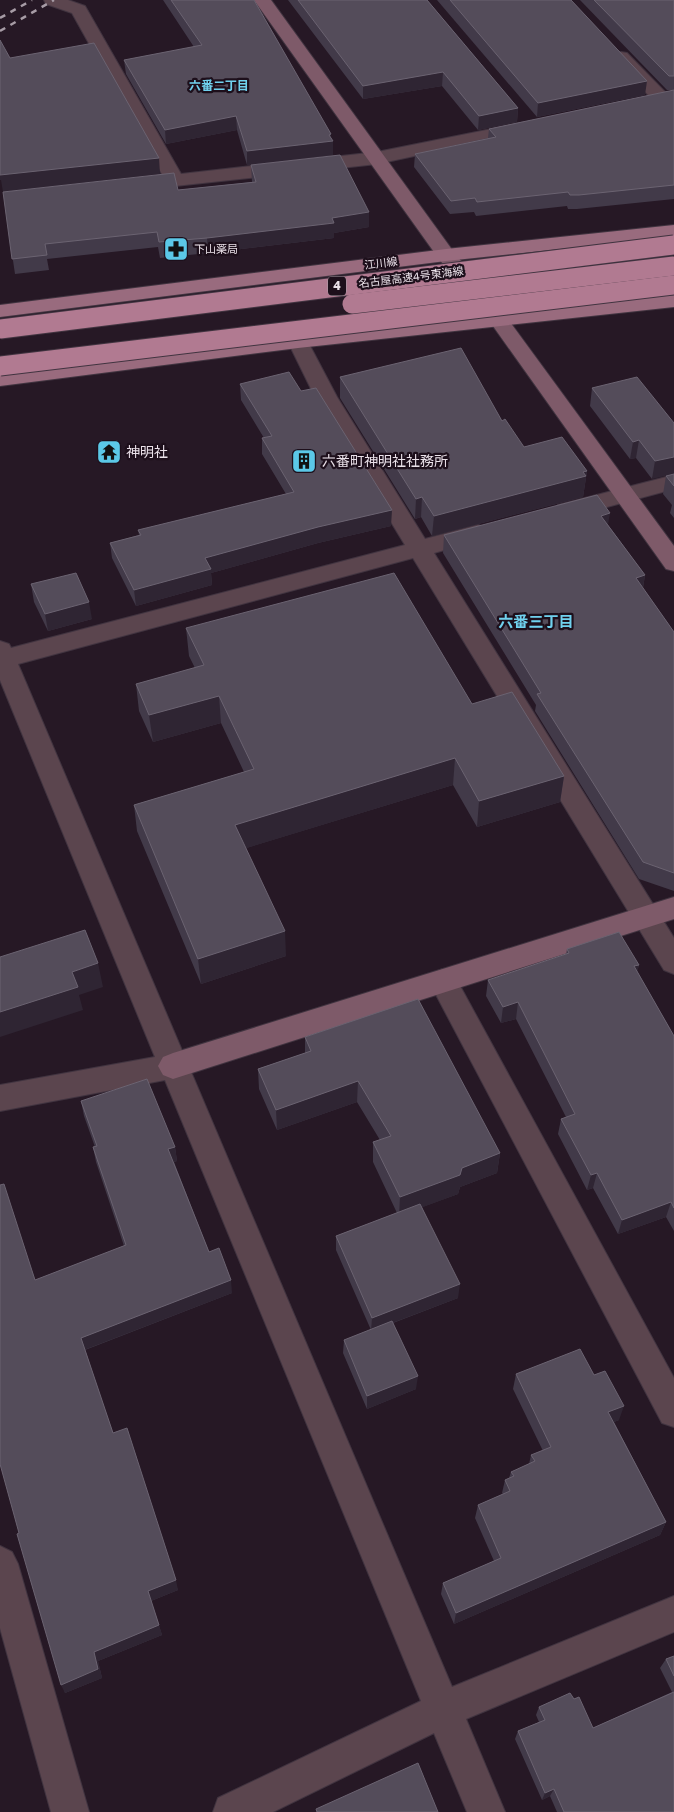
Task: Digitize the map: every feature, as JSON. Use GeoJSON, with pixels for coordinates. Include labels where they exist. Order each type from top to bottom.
{"type":"FeatureCollection","features":[{"type":"Feature","properties":{"kind":"highway","name":"名古屋高速4号東海線"},"geometry":{"type":"LineString","coordinates":[[0,329],[674,245]]}},
{"type":"Feature","properties":{"kind":"highway"},"geometry":{"type":"LineString","coordinates":[[0,344],[674,266]]}},
{"type":"Feature","properties":{"kind":"highway"},"geometry":{"type":"LineString","coordinates":[[0,366],[674,285]]}},
{"type":"Feature","properties":{"kind":"main road","name":"江川線"},"geometry":{"type":"LineString","coordinates":[[0,311],[446,255],[674,231]]}},
{"type":"Feature","properties":{"kind":"main road"},"geometry":{"type":"LineString","coordinates":[[0,379],[298,342],[500,322],[674,301]]}},
{"type":"Feature","properties":{"kind":"street"},"geometry":{"type":"LineString","coordinates":[[52,0],[79,10],[175,180]]}},
{"type":"Feature","properties":{"kind":"street"},"geometry":{"type":"LineString","coordinates":[[262,0],[446,255],[500,322],[674,563]]}},
{"type":"Feature","properties":{"kind":"street"},"geometry":{"type":"LineString","coordinates":[[608,42],[668,98]]}},
{"type":"Feature","properties":{"kind":"street"},"geometry":{"type":"LineString","coordinates":[[643,103],[668,98]]}},
{"type":"Feature","properties":{"kind":"street"},"geometry":{"type":"LineString","coordinates":[[117,187],[377,158],[536,125],[519,111]]}},
{"type":"Feature","properties":{"kind":"street"},"geometry":{"type":"LineString","coordinates":[[298,342],[326,397],[674,962]]}},
{"type":"Feature","properties":{"kind":"street"},"geometry":{"type":"LineString","coordinates":[[550,515],[674,482]]}},
{"type":"Feature","properties":{"kind":"street"},"geometry":{"type":"LineString","coordinates":[[486,1812],[2,654],[503,527]]}},
{"type":"Feature","properties":{"kind":"street"},"geometry":{"type":"LineString","coordinates":[[0,1098],[173,1066],[674,908]]}},
{"type":"Feature","properties":{"kind":"street"},"geometry":{"type":"LineString","coordinates":[[443,982],[674,1411]]}},
{"type":"Feature","properties":{"kind":"street"},"geometry":{"type":"LineString","coordinates":[[0,1564],[70,1812]]}},
{"type":"Feature","properties":{"kind":"street"},"geometry":{"type":"LineString","coordinates":[[232,1812],[444,1709],[674,1614]]}},
{"type":"Feature","properties":{"kind":"building"},"geometry":{"type":"Polygon","coordinates":[[[171,0],[254,0],[331,134],[329,135],[333,141],[247,151],[236,116],[165,130],[124,60],[202,45],[171,0]]]}},
{"type":"Feature","properties":{"kind":"building"},"geometry":{"type":"Polygon","coordinates":[[[298,0],[427,0],[518,108],[479,116],[443,72],[363,86],[298,0]]]}},
{"type":"Feature","properties":{"kind":"building"},"geometry":{"type":"Polygon","coordinates":[[[450,0],[571,0],[647,81],[538,103],[450,0]]]}},
{"type":"Feature","properties":{"kind":"building"},"geometry":{"type":"Polygon","coordinates":[[[594,0],[674,0],[674,76],[669,76],[594,0]]]}},
{"type":"Feature","properties":{"kind":"building"},"geometry":{"type":"Polygon","coordinates":[[[0,40],[10,58],[94,43],[159,158],[0,175],[0,40]]]}},
{"type":"Feature","properties":{"kind":"building"},"geometry":{"type":"Polygon","coordinates":[[[674,90],[674,185],[579,195],[570,195],[568,192],[477,202],[475,198],[451,201],[415,154],[496,137],[489,129],[674,90]]]}},
{"type":"Feature","properties":{"kind":"building"},"geometry":{"type":"Polygon","coordinates":[[[340,155],[369,212],[332,218],[334,223],[207,238],[159,242],[157,232],[45,244],[47,255],[12,259],[3,192],[174,173],[178,190],[256,182],[251,165],[340,155]]]}},
{"type":"Feature","properties":{"kind":"building"},"geometry":{"type":"Polygon","coordinates":[[[461,348],[502,421],[505,419],[524,447],[562,437],[587,471],[583,472],[586,476],[434,516],[422,497],[416,499],[340,377],[461,348]]]}},
{"type":"Feature","properties":{"kind":"building"},"geometry":{"type":"Polygon","coordinates":[[[289,372],[301,391],[316,388],[392,510],[318,527],[205,558],[211,569],[134,590],[110,543],[141,535],[138,530],[294,492],[262,438],[272,436],[240,384],[289,372]]]}},
{"type":"Feature","properties":{"kind":"building"},"geometry":{"type":"Polygon","coordinates":[[[637,377],[674,423],[674,457],[655,461],[639,440],[633,442],[592,388],[637,377]]]}},
{"type":"Feature","properties":{"kind":"building"},"geometry":{"type":"Polygon","coordinates":[[[674,474],[674,486],[666,476],[674,474]]]}},
{"type":"Feature","properties":{"kind":"building"},"geometry":{"type":"Polygon","coordinates":[[[597,495],[610,513],[601,516],[645,575],[636,578],[674,632],[674,873],[643,862],[537,694],[541,693],[444,535],[597,495]]]}},
{"type":"Feature","properties":{"kind":"building"},"geometry":{"type":"Polygon","coordinates":[[[76,573],[89,602],[45,614],[31,584],[76,573]]]}},
{"type":"Feature","properties":{"kind":"building"},"geometry":{"type":"Polygon","coordinates":[[[394,573],[472,704],[512,692],[564,776],[479,801],[455,758],[235,825],[285,931],[198,959],[134,805],[254,769],[219,696],[149,715],[136,684],[204,665],[186,628],[394,573]]]}},
{"type":"Feature","properties":{"kind":"building"},"geometry":{"type":"Polygon","coordinates":[[[85,930],[98,963],[72,972],[78,987],[0,1012],[0,957],[85,930]]]}},
{"type":"Feature","properties":{"kind":"building"},"geometry":{"type":"Polygon","coordinates":[[[619,932],[639,965],[634,966],[674,1036],[674,1208],[671,1202],[622,1220],[597,1173],[591,1175],[561,1119],[575,1114],[518,1002],[503,1007],[488,980],[569,953],[567,949],[619,932]]]}},
{"type":"Feature","properties":{"kind":"building"},"geometry":{"type":"Polygon","coordinates":[[[418,999],[500,1153],[462,1168],[460,1175],[400,1197],[373,1142],[391,1136],[358,1081],[276,1110],[258,1069],[311,1051],[305,1037],[418,999]]]}},
{"type":"Feature","properties":{"kind":"building"},"geometry":{"type":"Polygon","coordinates":[[[147,1079],[175,1147],[168,1149],[209,1252],[219,1248],[231,1280],[81,1338],[113,1433],[127,1428],[176,1580],[148,1591],[159,1625],[94,1652],[98,1669],[61,1685],[17,1534],[19,1533],[0,1464],[0,1185],[4,1184],[35,1280],[126,1245],[93,1147],[97,1146],[81,1101],[147,1079]]]}},
{"type":"Feature","properties":{"kind":"building"},"geometry":{"type":"Polygon","coordinates":[[[420,1204],[460,1284],[372,1318],[336,1236],[420,1204]]]}},
{"type":"Feature","properties":{"kind":"building"},"geometry":{"type":"Polygon","coordinates":[[[392,1321],[418,1376],[367,1396],[344,1340],[392,1321]]]}},
{"type":"Feature","properties":{"kind":"building"},"geometry":{"type":"Polygon","coordinates":[[[580,1349],[594,1375],[605,1371],[624,1406],[608,1412],[666,1522],[456,1613],[443,1583],[501,1558],[478,1505],[510,1491],[505,1480],[514,1476],[511,1472],[535,1461],[531,1455],[551,1447],[516,1374],[580,1349]]]}},
{"type":"Feature","properties":{"kind":"building"},"geometry":{"type":"Polygon","coordinates":[[[674,1656],[674,1676],[666,1659],[674,1656]]]}},
{"type":"Feature","properties":{"kind":"building"},"geometry":{"type":"Polygon","coordinates":[[[674,1692],[674,1812],[564,1812],[554,1789],[545,1793],[518,1731],[545,1720],[539,1707],[570,1693],[574,1699],[579,1697],[593,1728],[674,1692]]]}},
{"type":"Feature","properties":{"kind":"building"},"geometry":{"type":"Polygon","coordinates":[[[418,1763],[438,1812],[317,1812],[316,1809],[418,1763]]]}},
{"type":"Feature","properties":{"kind":"railway"},"geometry":{"type":"LineString","coordinates":[[0,18],[32,0]]}},
{"type":"Feature","properties":{"kind":"railway"},"geometry":{"type":"LineString","coordinates":[[0,31],[54,0]]}},
{"type":"Feature","properties":{"kind":"place","name":"下山薬局"},"geometry":{"type":"Point","coordinates":[176,249]}},
{"type":"Feature","properties":{"kind":"place","name":"神明社"},"geometry":{"type":"Point","coordinates":[109,452]}},
{"type":"Feature","properties":{"kind":"place","name":"六番町神明社社務所"},"geometry":{"type":"Point","coordinates":[304,461]}},
{"type":"Feature","properties":{"kind":"district","name":"六番二丁目"},"geometry":{"type":"Point","coordinates":[219,86]}},
{"type":"Feature","properties":{"kind":"district","name":"六番三丁目"},"geometry":{"type":"Point","coordinates":[536,622]}}]}
